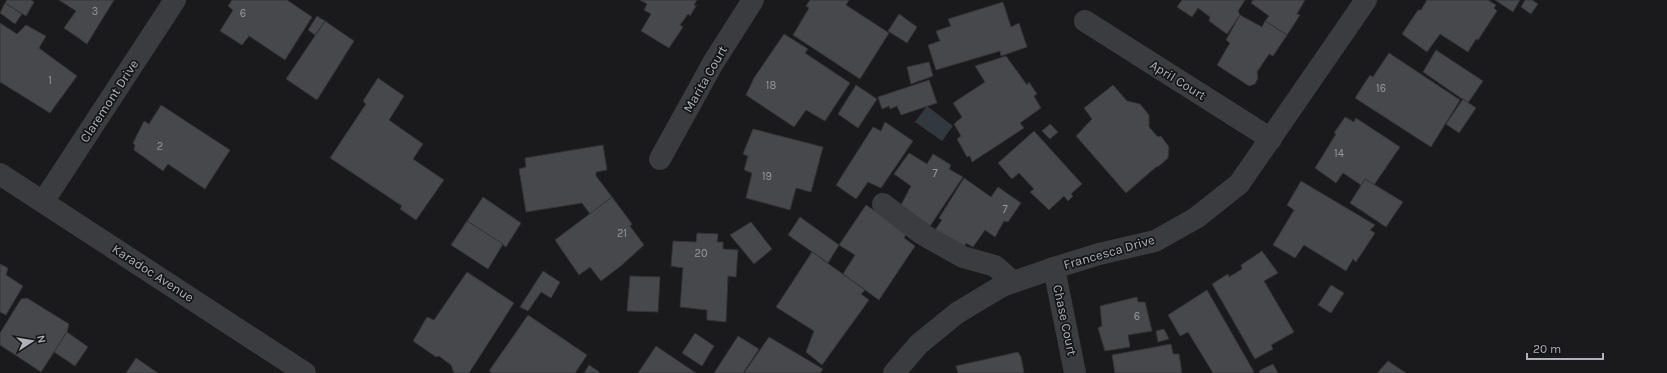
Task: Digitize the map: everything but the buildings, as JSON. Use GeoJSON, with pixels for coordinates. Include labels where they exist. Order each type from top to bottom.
{"type":"FeatureCollection","features":[{"type":"Feature","properties":{"kind":"street","name":"Claremont Drive"},"geometry":{"type":"LineString","coordinates":[[43,202],[174,0]]}},
{"type":"Feature","properties":{"kind":"street","name":"Marita Court"},"geometry":{"type":"LineString","coordinates":[[660,159],[713,62],[753,0]]}},
{"type":"Feature","properties":{"kind":"street","name":"Francesca Drive"},"geometry":{"type":"LineString","coordinates":[[894,373],[919,344],[957,313],[1002,286],[1099,254],[1155,240],[1196,218],[1238,184],[1271,139],[1366,0]]}},
{"type":"Feature","properties":{"kind":"street","name":"April Court"},"geometry":{"type":"LineString","coordinates":[[1085,21],[1271,139]]}},
{"type":"Feature","properties":{"kind":"street","name":"Karadoc Avenue"},"geometry":{"type":"LineString","coordinates":[[0,174],[305,373]]}},
{"type":"Feature","properties":{"kind":"street"},"geometry":{"type":"LineString","coordinates":[[883,204],[922,234],[963,257],[995,266],[1013,282]]}},
{"type":"Feature","properties":{"kind":"street","name":"Chase Court"},"geometry":{"type":"LineString","coordinates":[[1054,268],[1075,373]]}},
{"type":"Feature","properties":{"kind":"shaded area"},"geometry":{"type":"Polygon","coordinates":[[[927,106],[953,126],[942,141],[915,122],[927,106]]]}}]}
